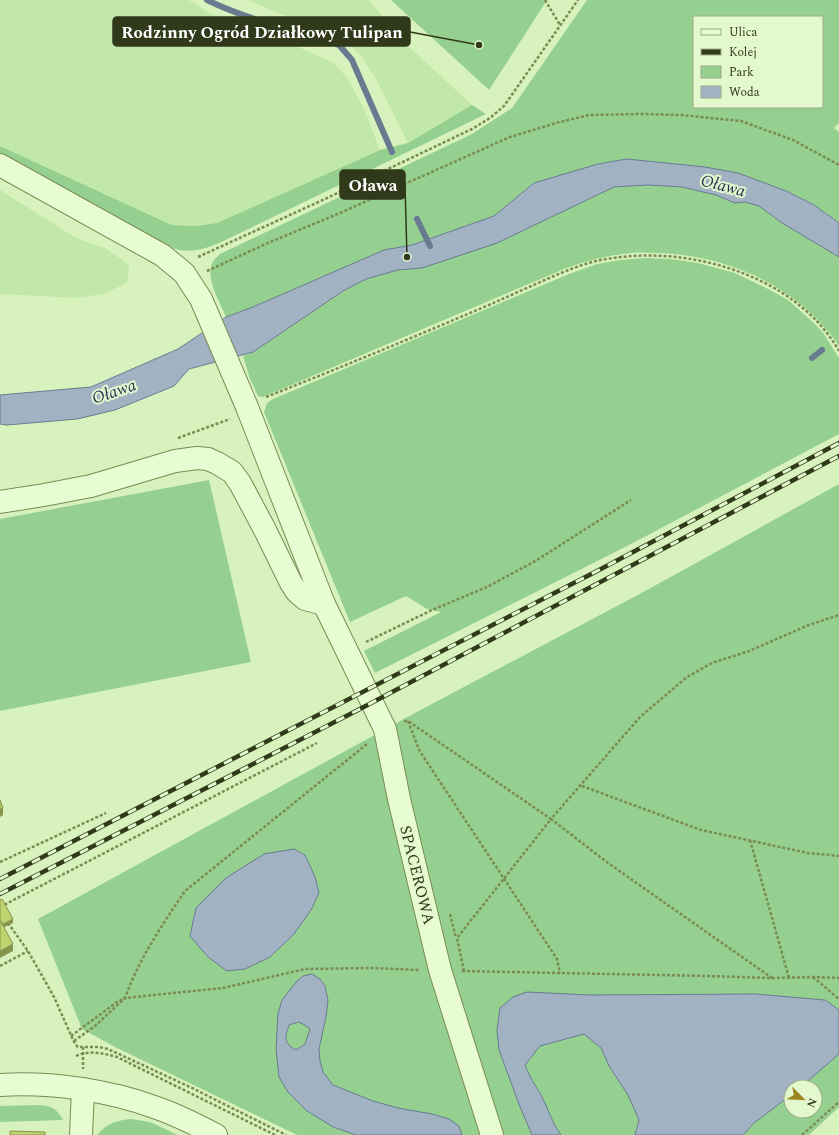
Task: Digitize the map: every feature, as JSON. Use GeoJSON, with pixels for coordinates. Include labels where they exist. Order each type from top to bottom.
{"type":"FeatureCollection","features":[{"type":"Feature","properties":{"kind":"street","name":"SPACEROWA"},"geometry":{"type":"LineString","coordinates":[[0,165],[194,273],[201,299],[245,401],[328,612],[385,729],[399,799],[440,970],[492,1135]]}},
{"type":"Feature","properties":{"kind":"street"},"geometry":{"type":"LineString","coordinates":[[0,502],[91,486],[174,461],[197,458],[208,459],[232,472],[240,483],[266,530],[290,583],[297,592],[305,599],[328,612]]}},
{"type":"Feature","properties":{"kind":"street"},"geometry":{"type":"LineString","coordinates":[[0,1085],[29,1084],[83,1089],[119,1097],[157,1108],[216,1135]]}},
{"type":"Feature","properties":{"kind":"street"},"geometry":{"type":"LineString","coordinates":[[81,1135],[83,1089]]}},
{"type":"Feature","properties":{"kind":"path"},"geometry":{"type":"LineString","coordinates":[[544,0],[560,25]]}},
{"type":"Feature","properties":{"kind":"path"},"geometry":{"type":"LineString","coordinates":[[578,0],[504,106],[490,118],[472,129],[196,258],[194,273],[340,213],[510,137],[556,122],[589,115],[680,115],[741,120],[793,140],[839,164]]}},
{"type":"Feature","properties":{"kind":"path"},"geometry":{"type":"LineString","coordinates":[[245,401],[256,401],[576,267],[614,258],[657,255],[689,258],[716,264],[753,277],[775,289],[814,318],[828,334],[839,351]]}},
{"type":"Feature","properties":{"kind":"path"},"geometry":{"type":"LineString","coordinates":[[348,652],[432,610],[487,587],[537,560],[631,500]]}},
{"type":"Feature","properties":{"kind":"path"},"geometry":{"type":"LineString","coordinates":[[464,971],[457,938],[551,819],[582,786],[640,718],[687,677],[712,663],[749,651],[810,624],[839,615]]}},
{"type":"Feature","properties":{"kind":"path"},"geometry":{"type":"LineString","coordinates":[[74,1041],[100,1022],[125,998],[133,976],[164,922],[185,891],[385,729],[398,721],[408,721],[551,819],[608,864],[772,978]]}},
{"type":"Feature","properties":{"kind":"path"},"geometry":{"type":"LineString","coordinates":[[408,721],[419,750],[557,959],[560,973]]}},
{"type":"Feature","properties":{"kind":"path"},"geometry":{"type":"LineString","coordinates":[[0,907],[317,743]]}},
{"type":"Feature","properties":{"kind":"path"},"geometry":{"type":"LineString","coordinates":[[582,786],[701,830],[808,853],[839,856]]}},
{"type":"Feature","properties":{"kind":"path"},"geometry":{"type":"LineString","coordinates":[[0,862],[106,813]]}},
{"type":"Feature","properties":{"kind":"path"},"geometry":{"type":"LineString","coordinates":[[750,840],[789,978]]}},
{"type":"Feature","properties":{"kind":"path"},"geometry":{"type":"LineString","coordinates":[[7,922],[17,933],[54,996],[71,1036],[78,1047],[100,1047],[108,1049],[286,1135]]}},
{"type":"Feature","properties":{"kind":"path"},"geometry":{"type":"LineString","coordinates":[[0,966],[28,951]]}},
{"type":"Feature","properties":{"kind":"path"},"geometry":{"type":"LineString","coordinates":[[71,1036],[117,1002],[125,998],[223,988],[306,969],[371,968],[772,978],[839,978]]}},
{"type":"Feature","properties":{"kind":"path"},"geometry":{"type":"LineString","coordinates":[[813,977],[839,999]]}},
{"type":"Feature","properties":{"kind":"path"},"geometry":{"type":"LineString","coordinates":[[83,1047],[84,1053]]}},
{"type":"Feature","properties":{"kind":"path"},"geometry":{"type":"LineString","coordinates":[[76,1056],[84,1053],[98,1053],[117,1057],[275,1135]]}},
{"type":"Feature","properties":{"kind":"path"},"geometry":{"type":"LineString","coordinates":[[802,1135],[839,1102]]}},
{"type":"Feature","properties":{"kind":"green space"},"geometry":{"type":"Polygon","coordinates":[[[0,0],[189,0],[209,13],[274,36],[334,63],[348,79],[365,111],[380,150],[217,223],[196,226],[173,225],[0,146],[0,0]]]}},
{"type":"Feature","properties":{"kind":"green space"},"geometry":{"type":"Polygon","coordinates":[[[249,0],[369,0],[405,43],[472,105],[408,143],[376,79],[361,56],[343,38],[320,25],[280,14],[249,0]]]}},
{"type":"Feature","properties":{"kind":"green space"},"geometry":{"type":"Polygon","coordinates":[[[391,0],[547,0],[489,90],[391,0]]]}},
{"type":"Feature","properties":{"kind":"green space"},"geometry":{"type":"Polygon","coordinates":[[[587,0],[839,0],[839,123],[834,128],[839,132],[839,223],[814,205],[786,191],[738,173],[705,167],[627,159],[534,183],[494,216],[412,245],[384,250],[253,307],[226,317],[211,280],[212,263],[220,254],[472,134],[512,108],[587,0]]]}},
{"type":"Feature","properties":{"kind":"green space"},"geometry":{"type":"Polygon","coordinates":[[[472,105],[486,114],[212,246],[188,251],[172,248],[154,240],[0,154],[0,146],[172,225],[196,226],[217,223],[380,150],[408,143],[472,105]]]}},
{"type":"Feature","properties":{"kind":"green space"},"geometry":{"type":"Polygon","coordinates":[[[648,185],[682,187],[716,195],[735,203],[745,202],[759,206],[782,223],[839,257],[839,346],[823,325],[804,307],[783,291],[761,278],[737,268],[711,260],[685,255],[632,253],[597,259],[564,269],[263,397],[258,396],[250,379],[243,356],[253,352],[343,291],[366,279],[398,270],[422,268],[503,240],[614,187],[648,185]]]}},
{"type":"Feature","properties":{"kind":"green space"},"geometry":{"type":"Polygon","coordinates":[[[0,190],[76,238],[105,248],[129,265],[127,283],[103,294],[76,298],[0,294],[0,190]]]}},
{"type":"Feature","properties":{"kind":"green space"},"geometry":{"type":"Polygon","coordinates":[[[644,258],[671,259],[698,263],[735,273],[788,300],[813,322],[824,334],[839,358],[839,434],[633,543],[375,673],[364,651],[441,612],[427,609],[406,596],[350,622],[264,412],[267,403],[273,399],[569,274],[597,264],[644,258]]]}},
{"type":"Feature","properties":{"kind":"green space"},"geometry":{"type":"Polygon","coordinates":[[[209,480],[251,662],[0,711],[0,519],[209,480]]]}},
{"type":"Feature","properties":{"kind":"green space"},"geometry":{"type":"Polygon","coordinates":[[[839,484],[839,1107],[809,1135],[297,1135],[117,1048],[82,1029],[38,919],[413,714],[647,590],[839,484]]]}},
{"type":"Feature","properties":{"kind":"green space"},"geometry":{"type":"Polygon","coordinates":[[[41,1105],[54,1109],[63,1120],[0,1122],[0,1106],[41,1105]]]}},
{"type":"Feature","properties":{"kind":"green space"},"geometry":{"type":"Polygon","coordinates":[[[131,1119],[150,1122],[178,1135],[97,1135],[112,1123],[131,1119]]]}},
{"type":"Feature","properties":{"kind":"water"},"geometry":{"type":"Polygon","coordinates":[[[627,159],[705,167],[738,173],[786,191],[814,205],[839,223],[839,257],[782,223],[759,206],[745,202],[735,203],[716,195],[682,187],[648,185],[614,187],[497,243],[422,268],[398,270],[366,279],[343,291],[253,352],[189,369],[174,386],[115,410],[77,419],[7,425],[0,424],[0,395],[91,387],[178,349],[226,317],[253,307],[384,250],[412,245],[494,216],[534,183],[598,164],[627,159]]]}},
{"type":"Feature","properties":{"kind":"water"},"geometry":{"type":"Polygon","coordinates":[[[294,849],[305,855],[315,877],[319,893],[311,910],[294,934],[270,957],[245,969],[227,971],[208,957],[190,936],[196,908],[226,878],[264,854],[294,849]]]}},
{"type":"Feature","properties":{"kind":"water"},"geometry":{"type":"Polygon","coordinates":[[[312,974],[320,979],[325,986],[328,1000],[319,1049],[323,1072],[333,1085],[373,1101],[449,1119],[459,1126],[462,1135],[356,1135],[333,1127],[307,1111],[288,1092],[279,1077],[276,1049],[278,1014],[282,1000],[296,982],[303,976],[312,974]],[[298,1022],[289,1025],[286,1036],[289,1045],[296,1050],[305,1044],[310,1029],[298,1022]]]}},
{"type":"Feature","properties":{"kind":"water"},"geometry":{"type":"Polygon","coordinates":[[[527,992],[589,995],[755,994],[825,1000],[839,1010],[839,1054],[810,1079],[783,1079],[783,1101],[754,1123],[743,1135],[635,1135],[639,1120],[628,1095],[609,1066],[601,1048],[584,1034],[540,1046],[525,1065],[530,1077],[544,1100],[555,1126],[561,1135],[532,1135],[499,1050],[497,1030],[500,1008],[513,997],[527,992]]]}},
{"type":"Feature","properties":{"kind":"building"},"geometry":{"type":"Polygon","coordinates":[[[0,800],[3,808],[0,809],[0,800]]]}},
{"type":"Feature","properties":{"kind":"building"},"geometry":{"type":"Polygon","coordinates":[[[2,899],[13,919],[3,924],[0,920],[0,900],[2,899]]]}},
{"type":"Feature","properties":{"kind":"building"},"geometry":{"type":"Polygon","coordinates":[[[0,920],[13,944],[0,951],[0,920]]]}},
{"type":"Feature","properties":{"kind":"building"},"geometry":{"type":"Polygon","coordinates":[[[10,1131],[45,1132],[45,1135],[10,1135],[10,1131]]]}},
{"type":"Feature","properties":{"kind":"waterway"},"geometry":{"type":"LineString","coordinates":[[207,0],[237,13],[283,28],[330,40],[340,46],[352,60],[392,152]]}},
{"type":"Feature","properties":{"kind":"waterway"},"geometry":{"type":"LineString","coordinates":[[417,219],[430,246]]}},
{"type":"Feature","properties":{"kind":"waterway"},"geometry":{"type":"LineString","coordinates":[[812,358],[822,350]]}},
{"type":"Feature","properties":{"kind":"railway"},"geometry":{"type":"LineString","coordinates":[[0,879],[599,570],[839,443]]}},
{"type":"Feature","properties":{"kind":"railway"},"geometry":{"type":"LineString","coordinates":[[0,894],[358,710],[839,456]]}},
{"type":"Feature","properties":{"kind":"place","name":"Rodzinny Ogród Działkowy Tulipan"},"geometry":{"type":"Point","coordinates":[479,45]}},
{"type":"Feature","properties":{"kind":"place","name":"Oława"},"geometry":{"type":"Point","coordinates":[407,257]}}]}
